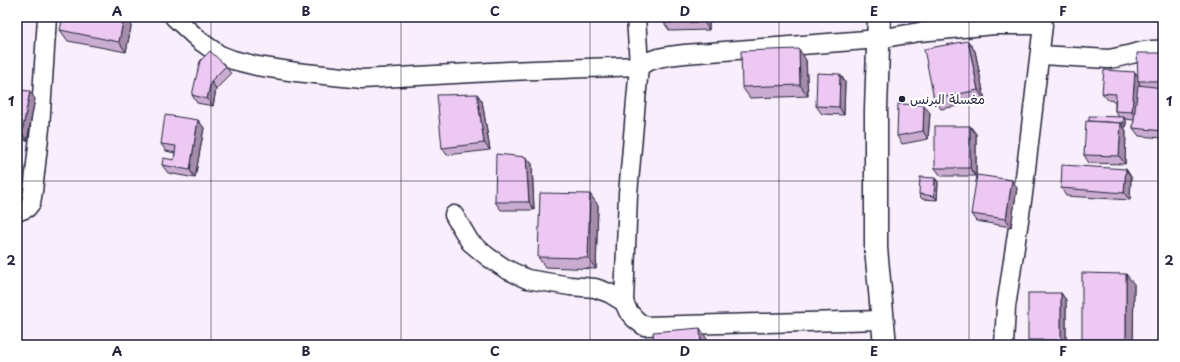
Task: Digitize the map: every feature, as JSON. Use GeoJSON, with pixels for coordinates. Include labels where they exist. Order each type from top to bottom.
{"type":"FeatureCollection","features":[{"type":"Feature","properties":{"kind":"main road"},"geometry":{"type":"LineString","coordinates":[[879,17],[875,179],[876,248],[885,345]]}},
{"type":"Feature","properties":{"kind":"street"},"geometry":{"type":"LineString","coordinates":[[17,212],[27,208],[31,203],[33,191],[40,121],[47,17]]}},
{"type":"Feature","properties":{"kind":"street"},"geometry":{"type":"LineString","coordinates":[[174,17],[200,41],[220,55],[233,60],[257,66],[304,73],[362,79],[639,66],[650,60],[673,56],[879,39],[920,32],[1044,21],[1023,194],[1006,307],[1004,345]]}},
{"type":"Feature","properties":{"kind":"street"},"geometry":{"type":"LineString","coordinates":[[636,17],[639,66],[628,194],[624,302],[628,311],[644,326],[882,320]]}},
{"type":"Feature","properties":{"kind":"street"},"geometry":{"type":"LineString","coordinates":[[1040,55],[1108,59],[1141,52],[1163,50]]}},
{"type":"Feature","properties":{"kind":"street"},"geometry":{"type":"LineString","coordinates":[[454,215],[470,242],[488,257],[506,269],[527,279],[570,286],[595,288],[609,293],[624,302]]}},
{"type":"Feature","properties":{"kind":"building"},"geometry":{"type":"Polygon","coordinates":[[[63,17],[124,17],[119,42],[60,30],[63,17]]]}},
{"type":"Feature","properties":{"kind":"building"},"geometry":{"type":"Polygon","coordinates":[[[664,17],[704,17],[704,22],[664,23],[664,17]]]}},
{"type":"Feature","properties":{"kind":"building"},"geometry":{"type":"Polygon","coordinates":[[[968,41],[978,90],[934,99],[924,49],[968,41]]]}},
{"type":"Feature","properties":{"kind":"building"},"geometry":{"type":"Polygon","coordinates":[[[799,49],[800,85],[742,87],[741,51],[799,49]]]}},
{"type":"Feature","properties":{"kind":"building"},"geometry":{"type":"Polygon","coordinates":[[[210,51],[226,66],[211,81],[207,99],[192,95],[200,61],[210,51]]]}},
{"type":"Feature","properties":{"kind":"building"},"geometry":{"type":"Polygon","coordinates":[[[1137,53],[1163,53],[1163,81],[1138,81],[1137,53]]]}},
{"type":"Feature","properties":{"kind":"building"},"geometry":{"type":"Polygon","coordinates":[[[1104,70],[1135,72],[1132,112],[1115,111],[1116,94],[1102,93],[1104,70]]]}},
{"type":"Feature","properties":{"kind":"building"},"geometry":{"type":"Polygon","coordinates":[[[817,73],[840,74],[839,107],[816,106],[817,73]]]}},
{"type":"Feature","properties":{"kind":"building"},"geometry":{"type":"Polygon","coordinates":[[[1138,85],[1163,88],[1163,131],[1133,128],[1138,85]]]}},
{"type":"Feature","properties":{"kind":"building"},"geometry":{"type":"Polygon","coordinates":[[[17,90],[30,91],[22,133],[17,132],[17,90]]]}},
{"type":"Feature","properties":{"kind":"building"},"geometry":{"type":"Polygon","coordinates":[[[477,94],[484,143],[442,148],[437,95],[477,94]]]}},
{"type":"Feature","properties":{"kind":"building"},"geometry":{"type":"Polygon","coordinates":[[[898,104],[924,105],[923,131],[897,136],[898,104]]]}},
{"type":"Feature","properties":{"kind":"building"},"geometry":{"type":"Polygon","coordinates":[[[165,115],[198,120],[190,170],[162,165],[163,158],[174,160],[176,146],[161,144],[165,115]]]}},
{"type":"Feature","properties":{"kind":"building"},"geometry":{"type":"Polygon","coordinates":[[[1089,116],[1124,117],[1123,123],[1089,121],[1089,116]]]}},
{"type":"Feature","properties":{"kind":"building"},"geometry":{"type":"Polygon","coordinates":[[[1086,121],[1121,123],[1119,156],[1084,155],[1086,121]]]}},
{"type":"Feature","properties":{"kind":"building"},"geometry":{"type":"Polygon","coordinates":[[[935,126],[970,126],[970,168],[935,168],[935,126]]]}},
{"type":"Feature","properties":{"kind":"building"},"geometry":{"type":"Polygon","coordinates":[[[496,154],[526,157],[529,202],[495,202],[496,154]]]}},
{"type":"Feature","properties":{"kind":"building"},"geometry":{"type":"Polygon","coordinates":[[[1062,165],[1126,169],[1124,193],[1061,188],[1062,165]]]}},
{"type":"Feature","properties":{"kind":"building"},"geometry":{"type":"Polygon","coordinates":[[[977,175],[1012,180],[1006,219],[971,214],[977,175]]]}},
{"type":"Feature","properties":{"kind":"building"},"geometry":{"type":"Polygon","coordinates":[[[920,177],[935,178],[934,196],[919,194],[920,177]]]}},
{"type":"Feature","properties":{"kind":"building"},"geometry":{"type":"Polygon","coordinates":[[[540,193],[590,194],[588,258],[538,257],[540,193]]]}},
{"type":"Feature","properties":{"kind":"building"},"geometry":{"type":"Polygon","coordinates":[[[1082,273],[1126,274],[1126,339],[1082,339],[1082,273]]]}},
{"type":"Feature","properties":{"kind":"building"},"geometry":{"type":"Polygon","coordinates":[[[1028,293],[1061,293],[1061,340],[1028,340],[1028,293]]]}},
{"type":"Feature","properties":{"kind":"building"},"geometry":{"type":"Polygon","coordinates":[[[700,328],[701,345],[654,345],[653,332],[700,328]]]}},
{"type":"Feature","properties":{"kind":"place","name":"مغسلة البرنس"},"geometry":{"type":"Point","coordinates":[902,99]}}]}
